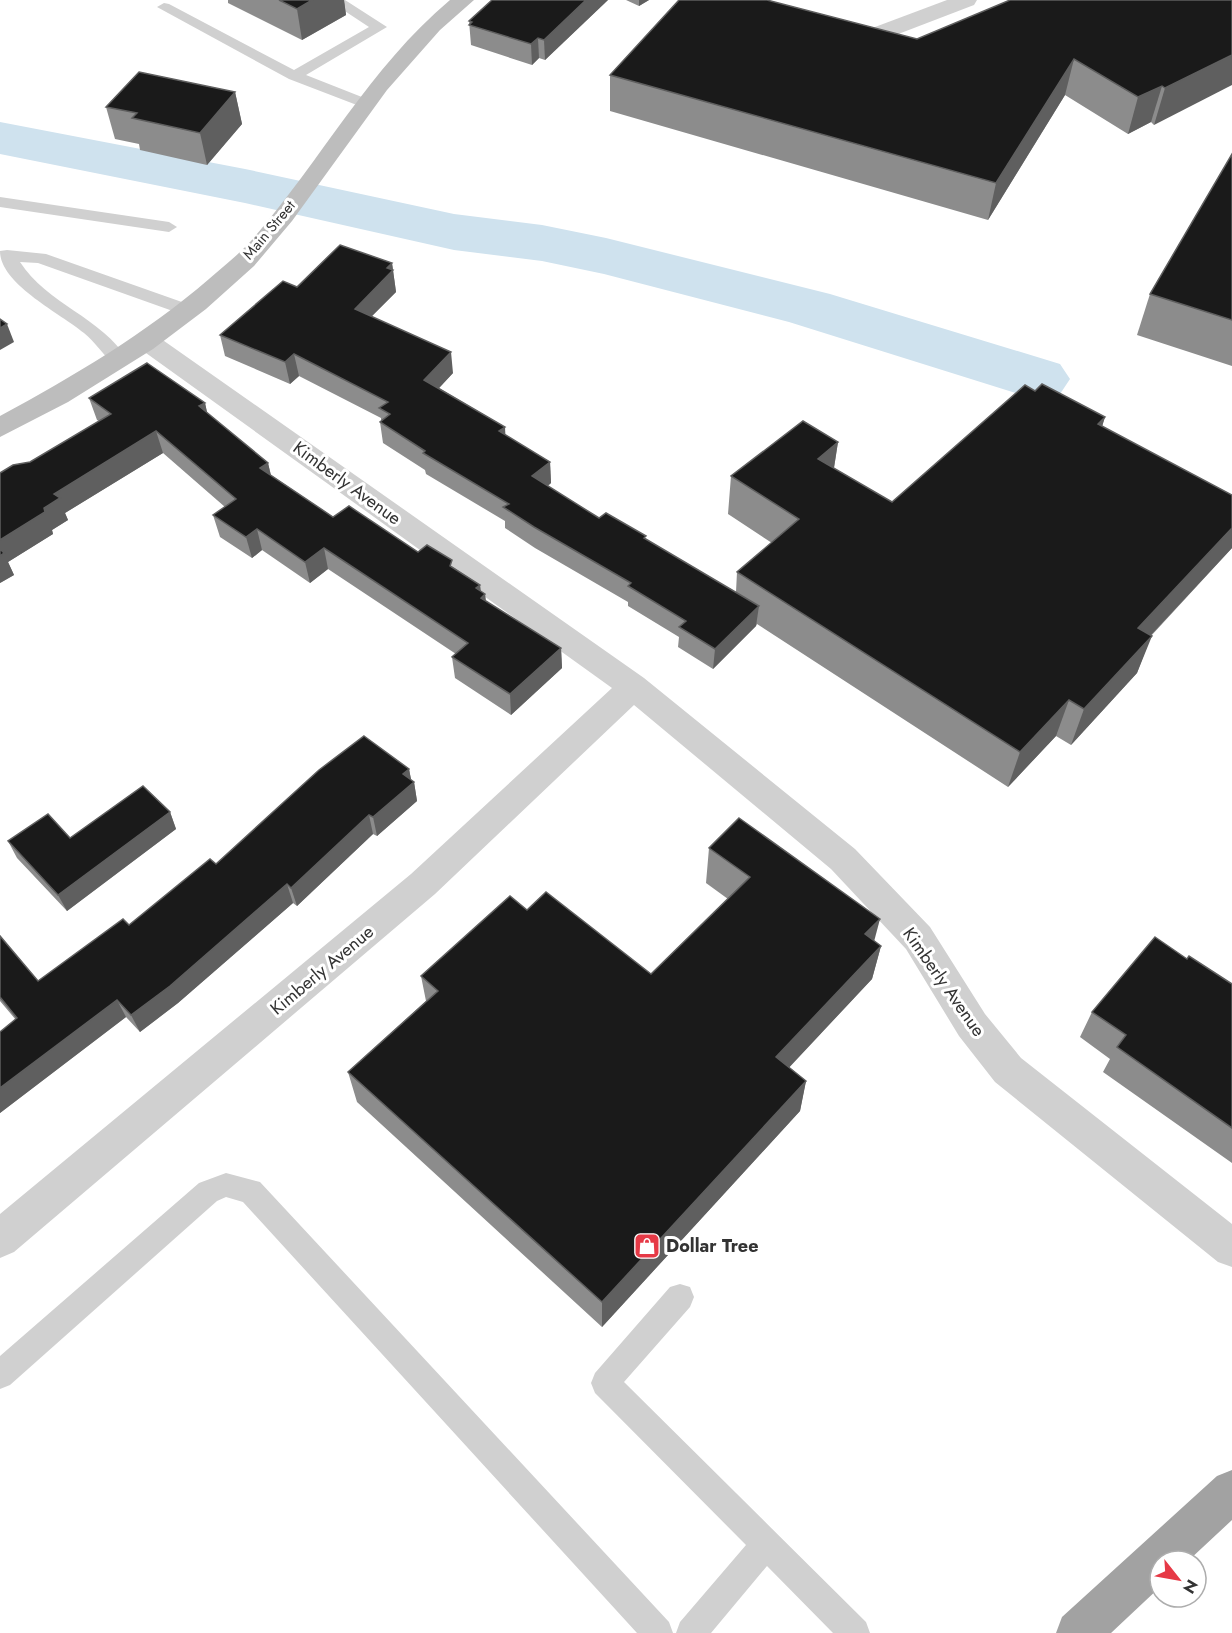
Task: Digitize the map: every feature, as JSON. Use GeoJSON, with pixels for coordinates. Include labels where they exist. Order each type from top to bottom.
{"type":"FeatureCollection","features":[{"type":"Feature","properties":{"kind":"highway"},"geometry":{"type":"LineString","coordinates":[[1078,1633],[1232,1491]]}},
{"type":"Feature","properties":{"kind":"main road","name":"Main Street"},"geometry":{"type":"LineString","coordinates":[[0,428],[119,360],[190,311],[258,248],[418,40],[463,0]]}},
{"type":"Feature","properties":{"kind":"street"},"geometry":{"type":"LineString","coordinates":[[859,41],[966,0]]}},
{"type":"Feature","properties":{"kind":"street","name":"Kimberly Avenue"},"geometry":{"type":"LineString","coordinates":[[148,342],[633,687],[843,860],[918,938],[972,1024],[1008,1070],[1232,1248]]}},
{"type":"Feature","properties":{"kind":"street","name":"Kimberly Avenue"},"geometry":{"type":"LineString","coordinates":[[0,1239],[423,884],[633,687]]}},
{"type":"Feature","properties":{"kind":"lane"},"geometry":{"type":"LineString","coordinates":[[178,0],[164,7],[294,76],[367,104]]}},
{"type":"Feature","properties":{"kind":"lane"},"geometry":{"type":"LineString","coordinates":[[294,76],[380,27],[335,0]]}},
{"type":"Feature","properties":{"kind":"lane"},"geometry":{"type":"LineString","coordinates":[[0,202],[169,227]]}},
{"type":"Feature","properties":{"kind":"lane"},"geometry":{"type":"LineString","coordinates":[[4,256],[40,258],[90,273],[190,311]]}},
{"type":"Feature","properties":{"kind":"lane"},"geometry":{"type":"LineString","coordinates":[[4,256],[16,273],[41,295],[92,330],[119,360]]}},
{"type":"Feature","properties":{"kind":"lane"},"geometry":{"type":"LineString","coordinates":[[0,1375],[208,1192],[226,1185],[251,1191],[657,1633]]}},
{"type":"Feature","properties":{"kind":"lane"},"geometry":{"type":"LineString","coordinates":[[680,1297],[605,1383],[855,1633]]}},
{"type":"Feature","properties":{"kind":"lane"},"geometry":{"type":"LineString","coordinates":[[692,1633],[766,1545]]}},
{"type":"Feature","properties":{"kind":"building"},"geometry":{"type":"Polygon","coordinates":[[[279,0],[312,0],[297,9],[279,0]]]}},
{"type":"Feature","properties":{"kind":"building"},"geometry":{"type":"Polygon","coordinates":[[[492,0],[586,0],[544,40],[538,38],[531,44],[469,25],[472,22],[469,21],[492,0]]]}},
{"type":"Feature","properties":{"kind":"building"},"geometry":{"type":"Polygon","coordinates":[[[679,0],[767,0],[917,39],[1010,0],[1232,0],[1232,55],[1165,88],[1162,86],[1138,97],[1074,59],[996,183],[610,75],[679,0]]]}},
{"type":"Feature","properties":{"kind":"building"},"geometry":{"type":"Polygon","coordinates":[[[139,72],[235,92],[200,133],[132,118],[137,113],[106,107],[139,72]]]}},
{"type":"Feature","properties":{"kind":"building"},"geometry":{"type":"Polygon","coordinates":[[[1232,154],[1232,320],[1150,294],[1232,154]]]}},
{"type":"Feature","properties":{"kind":"building"},"geometry":{"type":"Polygon","coordinates":[[[340,245],[392,263],[387,268],[393,270],[355,309],[451,352],[424,380],[505,427],[499,431],[550,462],[532,476],[599,518],[606,513],[759,606],[715,649],[679,627],[686,621],[628,586],[631,583],[534,527],[503,507],[509,504],[423,453],[425,451],[380,422],[390,414],[379,408],[388,402],[294,354],[285,362],[220,335],[283,281],[297,287],[340,245]]]}},
{"type":"Feature","properties":{"kind":"building"},"geometry":{"type":"Polygon","coordinates":[[[0,319],[7,324],[0,328],[0,319]]]}},
{"type":"Feature","properties":{"kind":"building"},"geometry":{"type":"Polygon","coordinates":[[[147,363],[205,403],[199,406],[268,463],[260,468],[333,517],[349,506],[418,552],[427,545],[452,560],[450,566],[480,585],[476,588],[485,594],[481,598],[561,648],[510,694],[452,657],[468,643],[324,548],[305,562],[257,529],[246,537],[213,515],[236,499],[156,431],[54,494],[60,498],[44,508],[45,512],[0,540],[0,473],[13,465],[30,462],[111,414],[89,398],[147,363]]]}},
{"type":"Feature","properties":{"kind":"building"},"geometry":{"type":"Polygon","coordinates":[[[1042,384],[1105,417],[1098,424],[1232,495],[1232,528],[1138,628],[1152,636],[1084,709],[1069,700],[1020,752],[737,572],[799,519],[731,476],[803,421],[838,442],[818,459],[892,502],[1025,385],[1035,391],[1042,384]]]}},
{"type":"Feature","properties":{"kind":"building"},"geometry":{"type":"Polygon","coordinates":[[[364,736],[409,769],[403,774],[414,782],[373,817],[369,815],[291,888],[287,884],[170,986],[131,1015],[117,1000],[0,1088],[0,1032],[17,1018],[0,997],[0,936],[38,981],[123,919],[129,925],[210,859],[216,864],[319,770],[364,736]]]}},
{"type":"Feature","properties":{"kind":"building"},"geometry":{"type":"Polygon","coordinates":[[[143,786],[170,812],[58,895],[8,841],[48,814],[70,838],[143,786]]]}},
{"type":"Feature","properties":{"kind":"building"},"geometry":{"type":"Polygon","coordinates":[[[739,818],[880,919],[865,934],[881,946],[776,1057],[806,1081],[602,1302],[348,1072],[438,991],[421,976],[510,896],[527,910],[546,892],[651,974],[750,877],[709,848],[739,818]]]}},
{"type":"Feature","properties":{"kind":"building"},"geometry":{"type":"Polygon","coordinates":[[[1155,937],[1187,959],[1189,956],[1232,984],[1232,1128],[1117,1047],[1126,1035],[1092,1012],[1155,937]]]}},
{"type":"Feature","properties":{"kind":"waterway"},"geometry":{"type":"LineString","coordinates":[[0,138],[245,186],[454,232],[542,243],[606,256],[809,308],[1038,379]]}},
{"type":"Feature","properties":{"kind":"place","name":"Dollar Tree"},"geometry":{"type":"Point","coordinates":[647,1246]}}]}
